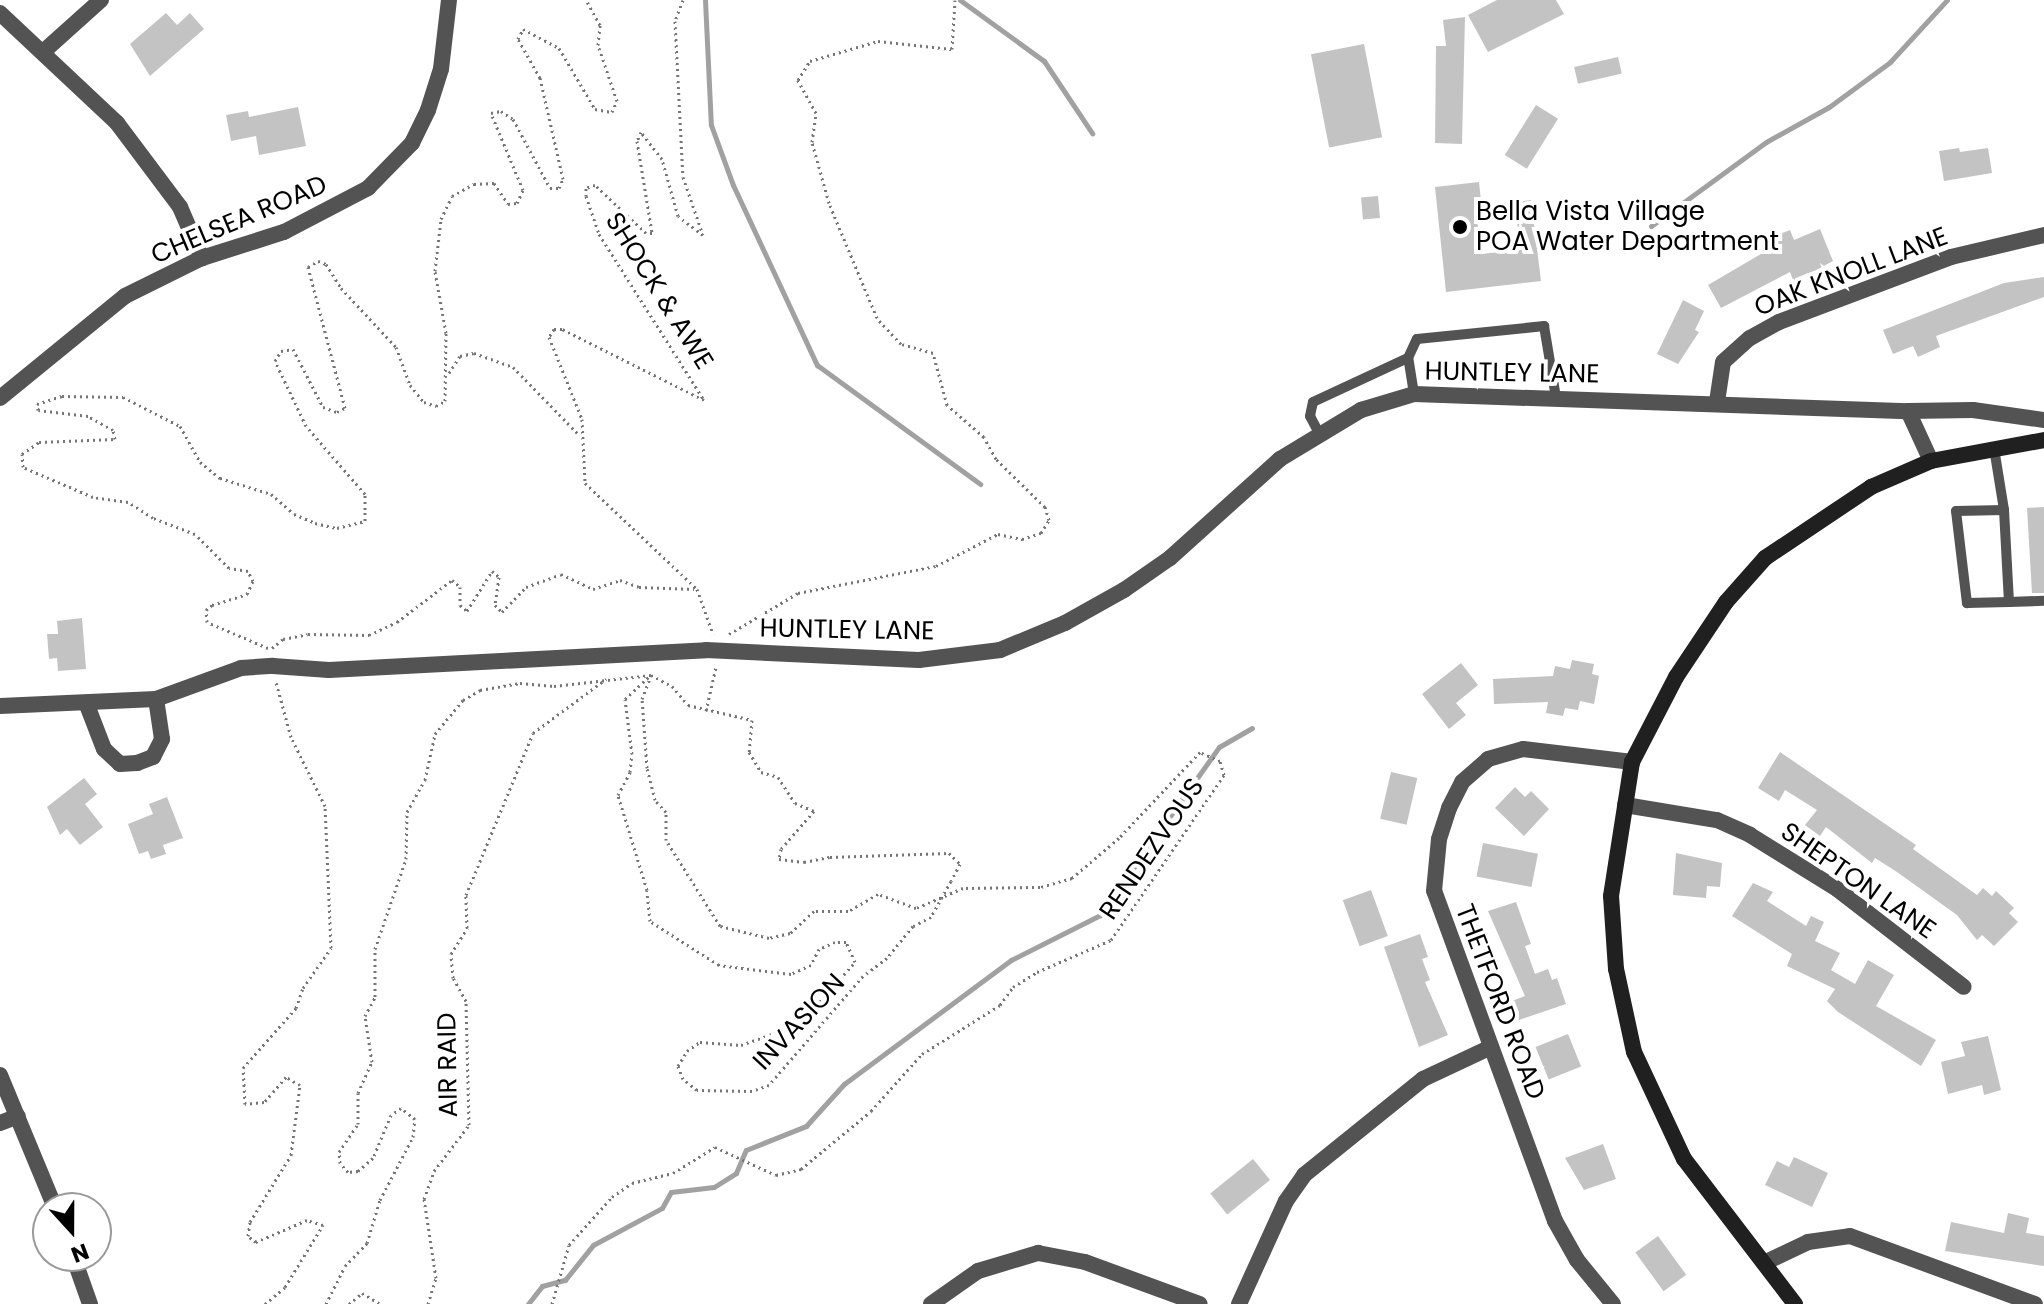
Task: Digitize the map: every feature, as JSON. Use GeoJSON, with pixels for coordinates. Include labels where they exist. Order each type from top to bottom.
{"type":"FeatureCollection","features":[{"type":"Feature","properties":{"kind":"main road"},"geometry":{"type":"LineString","coordinates":[[1795,1304],[1684,1159],[1634,1052],[1616,969],[1611,896],[1632,762],[1676,677],[1726,602],[1765,558],[1871,487],[1931,461],[2044,440]]}},
{"type":"Feature","properties":{"kind":"street"},"geometry":{"type":"LineString","coordinates":[[43,52],[101,0]]}},
{"type":"Feature","properties":{"kind":"street","name":"CHELSEA ROAD"},"geometry":{"type":"LineString","coordinates":[[0,398],[125,296],[202,258],[328,213],[368,188],[412,143],[441,69],[449,0]]}},
{"type":"Feature","properties":{"kind":"street"},"geometry":{"type":"LineString","coordinates":[[0,13],[117,123],[180,207],[202,258]]}},
{"type":"Feature","properties":{"kind":"street","name":"OAK KNOLL LANE"},"geometry":{"type":"LineString","coordinates":[[1717,402],[1723,362],[1750,338],[1779,322],[1951,257],[2044,235]]}},
{"type":"Feature","properties":{"kind":"street","name":"HUNTLEY LANE"},"geometry":{"type":"LineString","coordinates":[[0,706],[87,705],[156,699],[241,668],[273,666],[329,670],[695,650],[919,660],[1000,650],[1065,623],[1124,590],[1170,558],[1280,459],[1361,410],[1414,394],[1717,402],[1908,411],[1973,410],[2044,420]]}},
{"type":"Feature","properties":{"kind":"street"},"geometry":{"type":"LineString","coordinates":[[1908,411],[1931,461]]}},
{"type":"Feature","properties":{"kind":"street"},"geometry":{"type":"LineString","coordinates":[[87,705],[104,749],[120,764],[137,763],[153,757],[162,739],[156,699]]}},
{"type":"Feature","properties":{"kind":"street","name":"THETFORD ROAD"},"geometry":{"type":"LineString","coordinates":[[1613,1304],[1577,1260],[1555,1221],[1489,1048],[1434,891],[1439,839],[1449,808],[1462,782],[1488,759],[1523,749],[1632,762]]}},
{"type":"Feature","properties":{"kind":"street","name":"SHEPTON LANE"},"geometry":{"type":"LineString","coordinates":[[1625,805],[1717,820],[1761,841],[1837,889],[1964,987]]}},
{"type":"Feature","properties":{"kind":"street"},"geometry":{"type":"LineString","coordinates":[[1239,1304],[1286,1201],[1304,1175],[1423,1079],[1489,1048]]}},
{"type":"Feature","properties":{"kind":"street"},"geometry":{"type":"LineString","coordinates":[[0,1075],[49,1192]]}},
{"type":"Feature","properties":{"kind":"street"},"geometry":{"type":"LineString","coordinates":[[0,1123],[18,1116]]}},
{"type":"Feature","properties":{"kind":"street"},"geometry":{"type":"LineString","coordinates":[[1764,1263],[1808,1242],[1850,1236],[2035,1304]]}},
{"type":"Feature","properties":{"kind":"street"},"geometry":{"type":"LineString","coordinates":[[931,1304],[978,1271],[1038,1253],[1085,1262],[1200,1304]]}},
{"type":"Feature","properties":{"kind":"street"},"geometry":{"type":"LineString","coordinates":[[79,1272],[90,1304]]}},
{"type":"Feature","properties":{"kind":"lane"},"geometry":{"type":"LineString","coordinates":[[1414,394],[1408,358],[1417,339],[1544,326],[1556,398]]}},
{"type":"Feature","properties":{"kind":"lane"},"geometry":{"type":"LineString","coordinates":[[1320,435],[1310,416],[1313,402],[1408,358]]}},
{"type":"Feature","properties":{"kind":"lane"},"geometry":{"type":"LineString","coordinates":[[1994,448],[2004,510],[2009,602]]}},
{"type":"Feature","properties":{"kind":"lane"},"geometry":{"type":"LineString","coordinates":[[2004,510],[1956,511],[1967,603],[2044,601]]}},
{"type":"Feature","properties":{"kind":"path"},"geometry":{"type":"LineString","coordinates":[[448,381],[435,271],[441,219],[452,196],[474,184],[494,183],[508,204],[517,203],[523,190],[491,113],[501,111],[513,119],[550,188],[559,188],[563,179],[540,78],[518,39],[523,29],[559,48],[595,109],[612,112],[617,101],[598,45],[600,25],[586,0]]}},
{"type":"Feature","properties":{"kind":"path","name":"SHOCK & AWE"},"geometry":{"type":"LineString","coordinates":[[580,436],[579,407],[549,337],[554,329],[623,356],[704,400],[599,234],[586,196],[586,188],[595,185],[646,233],[652,233],[637,141],[641,132],[662,159],[678,216],[703,235],[683,177],[675,21],[683,0]]}},
{"type":"Feature","properties":{"kind":"path"},"geometry":{"type":"LineString","coordinates":[[697,589],[639,587],[620,580],[593,589],[561,574],[533,583],[502,612],[495,605],[499,577],[492,571],[467,611],[460,605],[460,587],[452,580],[397,622],[369,635],[308,634],[283,639],[270,652],[268,646],[207,622],[206,610],[212,605],[247,594],[253,581],[248,571],[222,563],[195,534],[153,518],[128,502],[93,497],[23,467],[22,454],[39,442],[115,439],[113,430],[88,416],[38,410],[37,404],[62,396],[123,397],[180,426],[200,462],[220,478],[271,494],[294,514],[337,528],[365,521],[365,494],[306,426],[275,361],[281,351],[293,349],[323,407],[337,412],[345,408],[308,267],[318,261],[326,264],[341,288],[396,347],[410,385],[424,402],[436,406],[445,401],[451,368],[468,354],[513,367],[580,436],[585,483],[697,589],[709,630],[719,640],[798,593],[936,566],[998,534],[1022,539],[1041,533],[1049,520],[1045,507],[996,459],[984,437],[947,405],[933,353],[901,344],[877,318],[829,203],[812,142],[816,113],[798,80],[810,61],[878,41],[952,49],[955,0]]}},
{"type":"Feature","properties":{"kind":"path"},"geometry":{"type":"LineString","coordinates":[[706,711],[717,661]]}},
{"type":"Feature","properties":{"kind":"path"},"geometry":{"type":"LineString","coordinates":[[265,1304],[285,1287],[323,1225],[318,1219],[307,1220],[256,1242],[248,1236],[250,1222],[291,1155],[300,1085],[286,1077],[264,1102],[245,1104],[243,1068],[303,998],[303,988],[331,948],[325,806],[291,737],[275,675]]}},
{"type":"Feature","properties":{"kind":"path"},"geometry":{"type":"LineString","coordinates":[[326,1304],[345,1266],[367,1243],[380,1200],[413,1137],[415,1119],[401,1108],[391,1115],[373,1158],[358,1171],[348,1172],[340,1163],[339,1152],[358,1124],[358,1093],[372,1062],[365,1016],[375,997],[375,949],[406,859],[407,812],[425,780],[435,734],[463,700],[480,690],[651,675],[672,686],[688,705],[752,720],[749,752],[761,772],[778,777],[795,803],[814,811],[781,849],[779,859],[804,862],[830,857],[949,853],[960,864],[938,901]]}},
{"type":"Feature","properties":{"kind":"path","name":"INVASION"},"geometry":{"type":"LineString","coordinates":[[651,675],[625,699],[632,754],[630,772],[618,795],[647,890],[650,921],[719,965],[791,974],[811,965],[819,949],[835,942],[846,942],[855,962],[800,1024],[741,1045],[700,1042],[687,1051],[678,1066],[683,1079],[697,1090],[726,1093],[769,1085],[863,976],[887,958],[913,926],[931,917],[938,901]]}},
{"type":"Feature","properties":{"kind":"path","name":"RENDEZVOUS"},"geometry":{"type":"LineString","coordinates":[[552,1304],[561,1262],[596,1214],[612,1197],[632,1183],[673,1173],[715,1147],[776,1175],[801,1169],[871,1111],[922,1054],[1000,1005],[1013,987],[1111,940],[1224,775],[1220,761],[1208,752],[1200,752],[1119,838],[1072,878],[1040,887],[963,888],[916,908],[878,894],[848,911],[814,911],[790,933],[769,938],[720,926],[666,840],[666,812],[655,800],[642,699],[651,675]]}},
{"type":"Feature","properties":{"kind":"path","name":"AIR RAID"},"geometry":{"type":"LineString","coordinates":[[428,1304],[436,1278],[424,1199],[434,1171],[469,1125],[466,1001],[453,978],[451,954],[467,928],[466,895],[533,733],[609,677]]}},
{"type":"Feature","properties":{"kind":"path"},"geometry":{"type":"LineString","coordinates":[[349,1304],[362,1293],[380,1304]]}},
{"type":"Feature","properties":{"kind":"building"},"geometry":{"type":"Polygon","coordinates":[[[1497,0],[1556,0],[1564,14],[1488,52],[1468,15],[1497,0]]]}},
{"type":"Feature","properties":{"kind":"building"},"geometry":{"type":"Polygon","coordinates":[[[166,13],[177,25],[190,13],[204,29],[150,76],[130,44],[166,13]]]}},
{"type":"Feature","properties":{"kind":"building"},"geometry":{"type":"Polygon","coordinates":[[[1465,17],[1462,144],[1435,143],[1436,46],[1446,46],[1443,20],[1465,17]]]}},
{"type":"Feature","properties":{"kind":"building"},"geometry":{"type":"Polygon","coordinates":[[[1364,44],[1382,137],[1329,148],[1311,54],[1364,44]]]}},
{"type":"Feature","properties":{"kind":"building"},"geometry":{"type":"Polygon","coordinates":[[[1618,57],[1622,74],[1578,84],[1574,67],[1618,57]]]}},
{"type":"Feature","properties":{"kind":"building"},"geometry":{"type":"Polygon","coordinates":[[[1536,105],[1558,119],[1527,169],[1505,155],[1536,105]]]}},
{"type":"Feature","properties":{"kind":"building"},"geometry":{"type":"Polygon","coordinates":[[[298,107],[306,146],[259,155],[256,136],[231,141],[226,115],[248,111],[249,117],[298,107]]]}},
{"type":"Feature","properties":{"kind":"building"},"geometry":{"type":"Polygon","coordinates":[[[1959,148],[1960,152],[1988,148],[1992,173],[1944,181],[1939,151],[1959,148]]]}},
{"type":"Feature","properties":{"kind":"building","name":"Bella Vista Village POA Water Department"},"geometry":{"type":"Polygon","coordinates":[[[1479,182],[1481,201],[1475,202],[1481,254],[1520,250],[1515,202],[1531,200],[1541,281],[1446,292],[1435,187],[1479,182]]]}},
{"type":"Feature","properties":{"kind":"building"},"geometry":{"type":"Polygon","coordinates":[[[1378,196],[1380,218],[1363,219],[1361,197],[1378,196]]]}},
{"type":"Feature","properties":{"kind":"building"},"geometry":{"type":"Polygon","coordinates":[[[1820,229],[1833,261],[1794,282],[1790,272],[1721,308],[1708,285],[1778,244],[1775,236],[1790,230],[1794,240],[1820,229]]]}},
{"type":"Feature","properties":{"kind":"building"},"geometry":{"type":"Polygon","coordinates":[[[2044,277],[2044,297],[1936,336],[1940,347],[1918,357],[1913,346],[1893,354],[1883,330],[2004,283],[2044,277]]]}},
{"type":"Feature","properties":{"kind":"building"},"geometry":{"type":"Polygon","coordinates":[[[1683,300],[1704,311],[1695,330],[1699,332],[1678,364],[1657,354],[1683,300]]]}},
{"type":"Feature","properties":{"kind":"building"},"geometry":{"type":"Polygon","coordinates":[[[2044,507],[2044,593],[2032,593],[2027,508],[2044,507]]]}},
{"type":"Feature","properties":{"kind":"building"},"geometry":{"type":"Polygon","coordinates":[[[82,618],[86,669],[58,671],[57,658],[49,659],[47,634],[58,634],[57,621],[82,618]]]}},
{"type":"Feature","properties":{"kind":"building"},"geometry":{"type":"Polygon","coordinates":[[[1572,660],[1594,664],[1592,674],[1599,676],[1594,704],[1580,701],[1578,710],[1565,708],[1563,716],[1546,713],[1548,702],[1494,704],[1493,679],[1553,676],[1555,666],[1570,669],[1572,660]]]}},
{"type":"Feature","properties":{"kind":"building"},"geometry":{"type":"Polygon","coordinates":[[[1461,663],[1478,685],[1456,703],[1466,715],[1449,729],[1422,694],[1461,663]]]}},
{"type":"Feature","properties":{"kind":"building"},"geometry":{"type":"Polygon","coordinates":[[[1780,752],[1916,845],[1913,849],[1977,895],[1983,888],[1992,896],[1996,891],[2014,908],[2009,913],[2018,922],[1994,946],[1982,935],[1977,940],[1957,915],[1897,872],[1875,858],[1872,863],[1826,827],[1820,836],[1805,825],[1817,810],[1785,790],[1779,801],[1758,788],[1780,752]]]}},
{"type":"Feature","properties":{"kind":"building"},"geometry":{"type":"Polygon","coordinates":[[[1391,772],[1417,778],[1407,825],[1380,819],[1391,772]]]}},
{"type":"Feature","properties":{"kind":"building"},"geometry":{"type":"Polygon","coordinates":[[[84,778],[97,794],[85,804],[103,827],[80,845],[67,829],[60,835],[47,807],[84,778]]]}},
{"type":"Feature","properties":{"kind":"building"},"geometry":{"type":"Polygon","coordinates":[[[1515,787],[1525,797],[1531,791],[1549,809],[1524,836],[1495,808],[1515,787]]]}},
{"type":"Feature","properties":{"kind":"building"},"geometry":{"type":"Polygon","coordinates":[[[167,797],[183,838],[163,845],[166,854],[151,859],[148,851],[139,854],[128,824],[153,814],[149,804],[167,797]]]}},
{"type":"Feature","properties":{"kind":"building"},"geometry":{"type":"Polygon","coordinates":[[[1483,843],[1538,854],[1531,887],[1477,876],[1483,843]]]}},
{"type":"Feature","properties":{"kind":"building"},"geometry":{"type":"Polygon","coordinates":[[[1676,853],[1722,863],[1720,887],[1707,886],[1706,898],[1673,895],[1676,853]]]}},
{"type":"Feature","properties":{"kind":"building"},"geometry":{"type":"Polygon","coordinates":[[[1753,883],[1773,892],[1767,901],[1806,926],[1811,916],[1824,922],[1815,941],[1840,953],[1831,970],[1855,984],[1868,960],[1894,975],[1876,1006],[1936,1040],[1921,1066],[1838,1012],[1827,1001],[1835,989],[1787,966],[1792,954],[1732,916],[1753,883]]]}},
{"type":"Feature","properties":{"kind":"building"},"geometry":{"type":"Polygon","coordinates":[[[1371,890],[1388,936],[1360,946],[1343,900],[1371,890]]]}},
{"type":"Feature","properties":{"kind":"building"},"geometry":{"type":"Polygon","coordinates":[[[1516,902],[1531,944],[1525,946],[1535,974],[1548,969],[1552,980],[1557,978],[1566,1004],[1519,1020],[1512,1001],[1525,996],[1488,911],[1516,902]]]}},
{"type":"Feature","properties":{"kind":"building"},"geometry":{"type":"Polygon","coordinates":[[[1420,934],[1428,957],[1422,959],[1430,980],[1425,982],[1448,1035],[1419,1047],[1384,947],[1420,934]]]}},
{"type":"Feature","properties":{"kind":"building"},"geometry":{"type":"Polygon","coordinates":[[[1568,1034],[1581,1066],[1549,1080],[1536,1047],[1568,1034]]]}},
{"type":"Feature","properties":{"kind":"building"},"geometry":{"type":"Polygon","coordinates":[[[1988,1036],[2001,1090],[1984,1095],[1982,1085],[1948,1094],[1941,1062],[1965,1056],[1961,1042],[1988,1036]]]}},
{"type":"Feature","properties":{"kind":"building"},"geometry":{"type":"Polygon","coordinates":[[[1603,1144],[1616,1179],[1584,1190],[1565,1158],[1603,1144]]]}},
{"type":"Feature","properties":{"kind":"building"},"geometry":{"type":"Polygon","coordinates":[[[1794,1157],[1828,1173],[1812,1207],[1765,1185],[1777,1161],[1789,1167],[1794,1157]]]}},
{"type":"Feature","properties":{"kind":"building"},"geometry":{"type":"Polygon","coordinates":[[[1253,1159],[1270,1180],[1227,1215],[1210,1194],[1253,1159]]]}},
{"type":"Feature","properties":{"kind":"building"},"geometry":{"type":"Polygon","coordinates":[[[2008,1213],[2029,1218],[2026,1233],[2044,1236],[2044,1266],[1945,1251],[1951,1222],[2004,1233],[2008,1213]]]}},
{"type":"Feature","properties":{"kind":"building"},"geometry":{"type":"Polygon","coordinates":[[[1658,1236],[1686,1275],[1664,1291],[1635,1252],[1658,1236]]]}},
{"type":"Feature","properties":{"kind":"waterway"},"geometry":{"type":"LineString","coordinates":[[705,0],[711,125],[733,185],[817,365],[980,484]]}},
{"type":"Feature","properties":{"kind":"waterway"},"geometry":{"type":"LineString","coordinates":[[960,0],[1044,61],[1092,133]]}},
{"type":"Feature","properties":{"kind":"waterway"},"geometry":{"type":"LineString","coordinates":[[1651,226],[1766,142],[1829,107],[1890,62],[1947,0]]}},
{"type":"Feature","properties":{"kind":"waterway"},"geometry":{"type":"LineString","coordinates":[[528,1304],[542,1286],[565,1280],[593,1245],[662,1208],[671,1192],[714,1187],[736,1173],[746,1150],[806,1126],[844,1084],[1011,960],[1100,915],[1219,747],[1252,728]]}},
{"type":"Feature","properties":{"kind":"place","name":"Bella Vista Village POA Water Department"},"geometry":{"type":"Point","coordinates":[1460,227]}}]}
